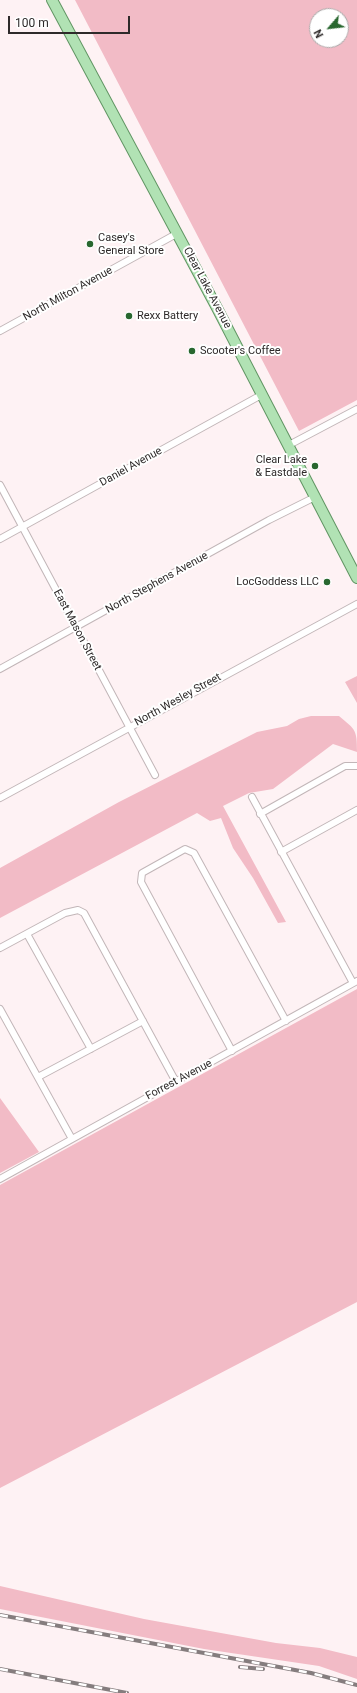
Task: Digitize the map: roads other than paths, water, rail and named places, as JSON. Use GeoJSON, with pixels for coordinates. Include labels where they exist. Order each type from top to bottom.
{"type":"FeatureCollection","features":[{"type":"Feature","properties":{"kind":"main road","name":"Clear Lake Avenue"},"geometry":{"type":"LineString","coordinates":[[52,0],[263,394],[357,578]]}},
{"type":"Feature","properties":{"kind":"street","name":"North Milton Avenue"},"geometry":{"type":"LineString","coordinates":[[0,331],[178,233]]}},
{"type":"Feature","properties":{"kind":"street","name":"Daniel Avenue"},"geometry":{"type":"LineString","coordinates":[[0,539],[263,394]]}},
{"type":"Feature","properties":{"kind":"street"},"geometry":{"type":"LineString","coordinates":[[289,445],[357,409]]}},
{"type":"Feature","properties":{"kind":"street","name":"East Mason Street"},"geometry":{"type":"LineString","coordinates":[[0,485],[75,628],[155,775]]}},
{"type":"Feature","properties":{"kind":"street","name":"North Stephens Avenue"},"geometry":{"type":"LineString","coordinates":[[0,669],[269,520],[315,497]]}},
{"type":"Feature","properties":{"kind":"street","name":"North Wesley Street"},"geometry":{"type":"LineString","coordinates":[[0,798],[357,604]]}},
{"type":"Feature","properties":{"kind":"street"},"geometry":{"type":"LineString","coordinates":[[260,814],[344,766],[357,766]]}},
{"type":"Feature","properties":{"kind":"street"},"geometry":{"type":"LineString","coordinates":[[252,797],[281,852],[355,982]]}},
{"type":"Feature","properties":{"kind":"street"},"geometry":{"type":"LineString","coordinates":[[281,852],[357,810]]}},
{"type":"Feature","properties":{"kind":"street"},"geometry":{"type":"LineString","coordinates":[[232,1051],[141,882],[142,873],[185,849],[194,853],[286,1021]]}},
{"type":"Feature","properties":{"kind":"street"},"geometry":{"type":"LineString","coordinates":[[0,948],[72,910],[78,910],[84,913],[176,1082]]}},
{"type":"Feature","properties":{"kind":"street"},"geometry":{"type":"LineString","coordinates":[[27,934],[91,1049]]}},
{"type":"Feature","properties":{"kind":"street","name":"Forrest Avenue"},"geometry":{"type":"LineString","coordinates":[[0,1179],[355,982]]}},
{"type":"Feature","properties":{"kind":"street"},"geometry":{"type":"LineString","coordinates":[[0,1009],[72,1139]]}},
{"type":"Feature","properties":{"kind":"street"},"geometry":{"type":"LineString","coordinates":[[38,1077],[143,1021]]}},
{"type":"Feature","properties":{"kind":"railway"},"geometry":{"type":"LineString","coordinates":[[0,1615],[311,1673],[357,1685]]}},
{"type":"Feature","properties":{"kind":"railway"},"geometry":{"type":"LineString","coordinates":[[240,1667],[263,1669]]}},
{"type":"Feature","properties":{"kind":"railway"},"geometry":{"type":"LineString","coordinates":[[0,1669],[127,1693]]}},
{"type":"Feature","properties":{"kind":"place","name":"Casey's General Store"},"geometry":{"type":"Point","coordinates":[90,244]}},
{"type":"Feature","properties":{"kind":"place","name":"Rexx Battery"},"geometry":{"type":"Point","coordinates":[129,316]}},
{"type":"Feature","properties":{"kind":"place","name":"Scooter's Coffee"},"geometry":{"type":"Point","coordinates":[192,351]}},
{"type":"Feature","properties":{"kind":"place","name":"Clear Lake & Eastdale"},"geometry":{"type":"Point","coordinates":[315,466]}},
{"type":"Feature","properties":{"kind":"place","name":"LocGoddess LLC"},"geometry":{"type":"Point","coordinates":[327,582]}}]}
